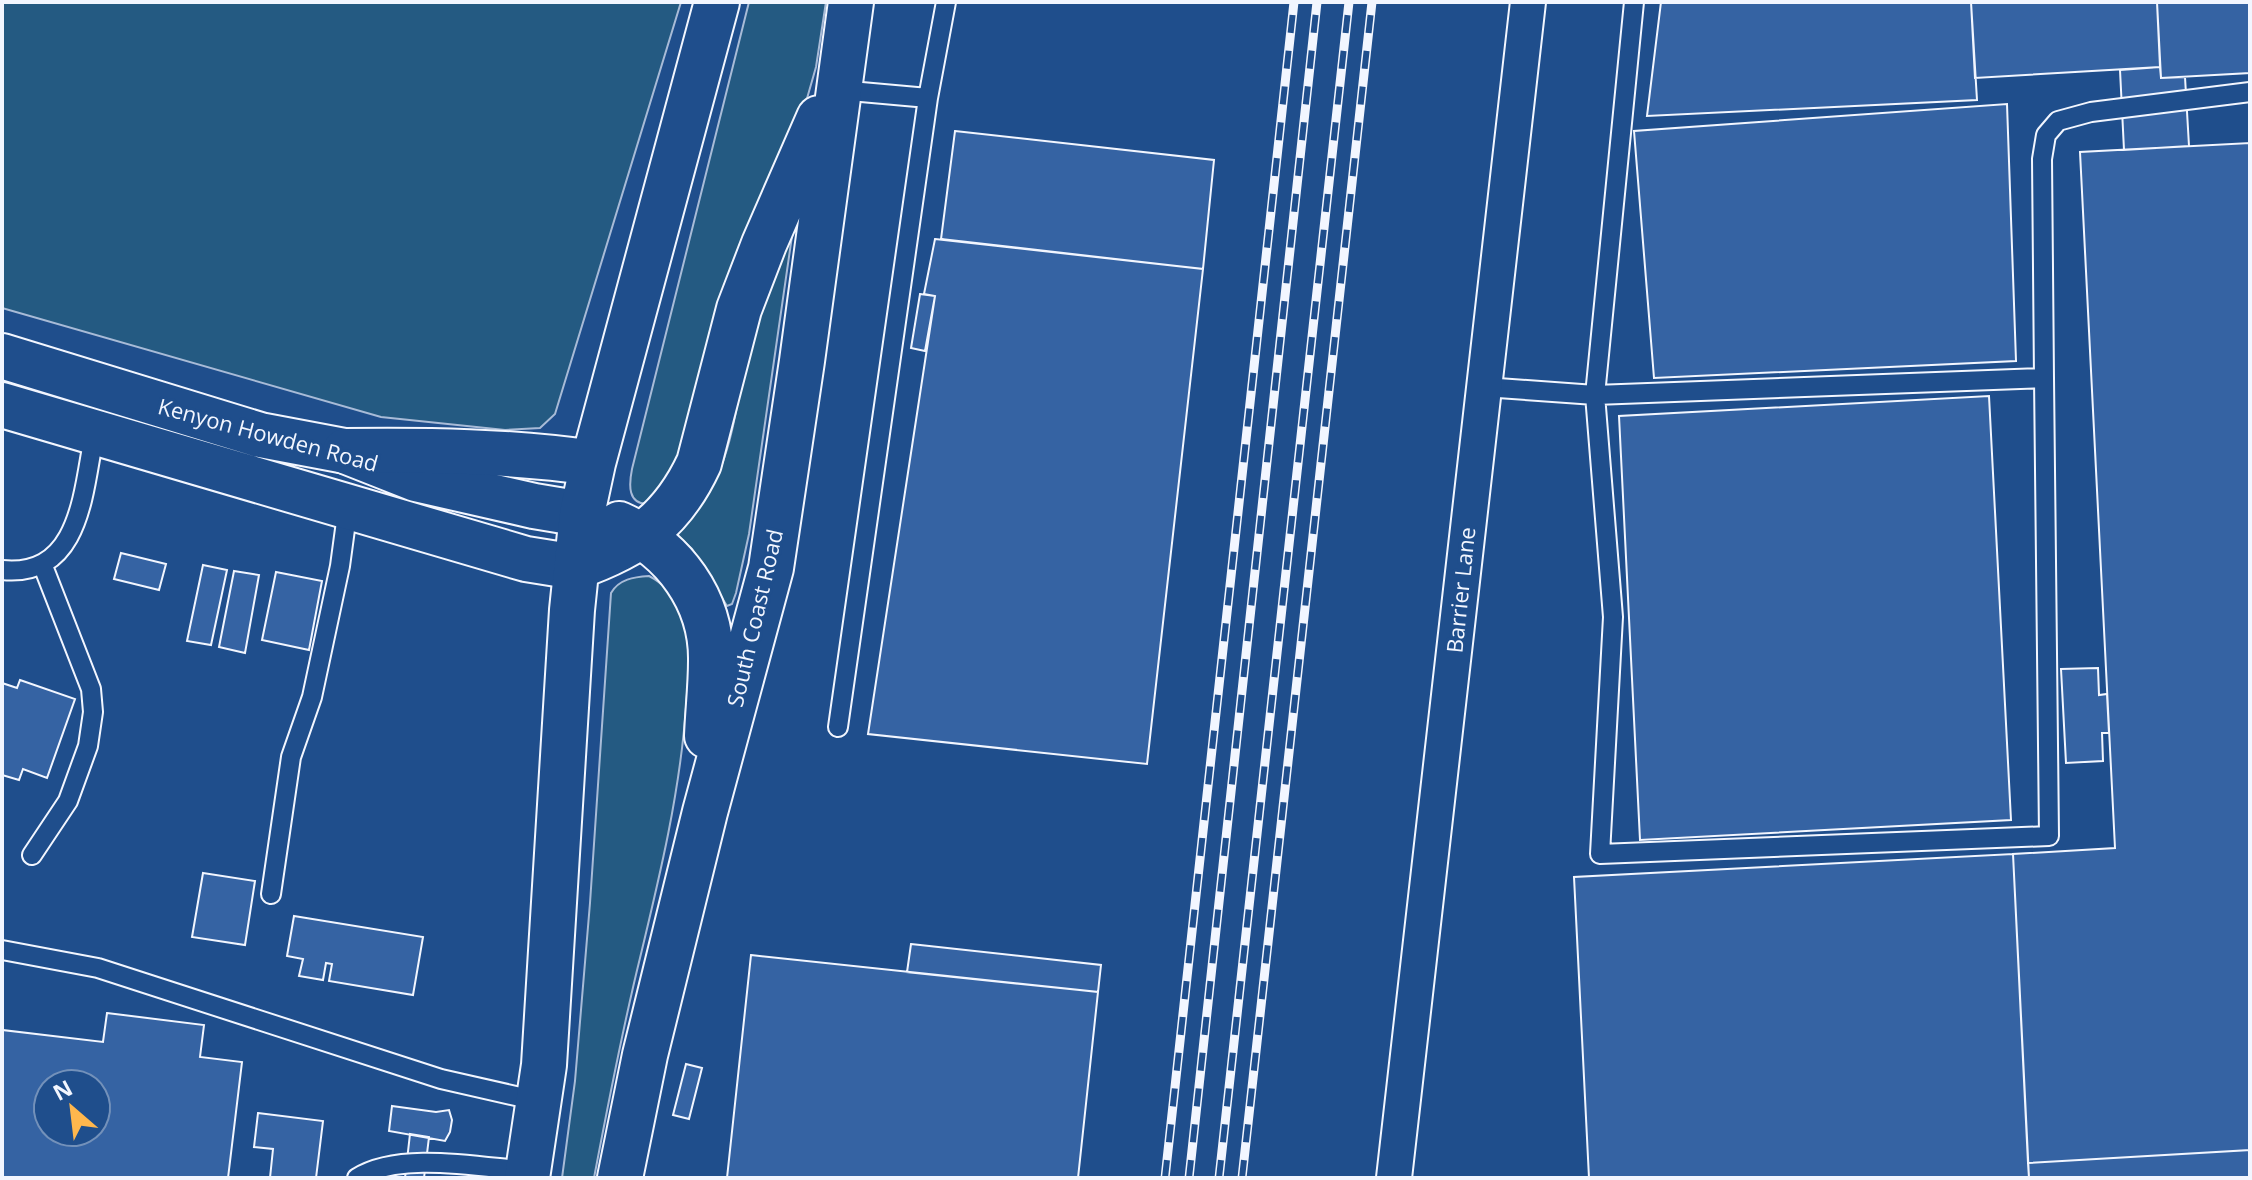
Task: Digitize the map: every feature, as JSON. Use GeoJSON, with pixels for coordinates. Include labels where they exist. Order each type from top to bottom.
{"type":"FeatureCollection","features":[{"type":"Feature","properties":{"kind":"main road"},"geometry":{"type":"LineString","coordinates":[[527,1175],[544,1065],[582,514],[717,2]]}},
{"type":"Feature","properties":{"kind":"main road","name":"South Coast Road"},"geometry":{"type":"LineString","coordinates":[[620,1178],[645,1055],[705,812],[771,568],[851,2]]}},
{"type":"Feature","properties":{"kind":"main road"},"geometry":{"type":"LineString","coordinates":[[576,567],[609,556],[661,521],[678,501],[699,463],[739,309],[764,244],[838,81]]}},
{"type":"Feature","properties":{"kind":"main road","name":"Kenyon Howden Road"},"geometry":{"type":"LineString","coordinates":[[2,356],[100,411],[348,507],[526,559],[576,567]]}},
{"type":"Feature","properties":{"kind":"main road","name":"Kenyon Howden Road"},"geometry":{"type":"LineString","coordinates":[[2,405],[100,411],[345,451],[416,479],[613,521],[644,535]]}},
{"type":"Feature","properties":{"kind":"main road"},"geometry":{"type":"LineString","coordinates":[[345,451],[431,450],[544,456],[593,463]]}},
{"type":"Feature","properties":{"kind":"main road"},"geometry":{"type":"LineString","coordinates":[[644,535],[680,571],[700,600],[708,625],[711,660],[705,812]]}},
{"type":"Feature","properties":{"kind":"street","name":"Barrier Lane"},"geometry":{"type":"LineString","coordinates":[[1394,1178],[1528,2]]}},
{"type":"Feature","properties":{"kind":"lane"},"geometry":{"type":"LineString","coordinates":[[838,727],[928,98],[946,2]]}},
{"type":"Feature","properties":{"kind":"lane"},"geometry":{"type":"LineString","coordinates":[[1634,2],[1595,395],[1613,617],[1600,854],[2049,836],[2042,159],[2046,135],[2058,121],[2091,112],[2250,92]]}},
{"type":"Feature","properties":{"kind":"lane"},"geometry":{"type":"LineString","coordinates":[[838,81],[928,98]]}},
{"type":"Feature","properties":{"kind":"lane"},"geometry":{"type":"LineString","coordinates":[[1484,387],[1595,395],[2044,378]]}},
{"type":"Feature","properties":{"kind":"lane"},"geometry":{"type":"LineString","coordinates":[[2,570],[28,570],[43,566],[57,556],[76,522],[100,411]]}},
{"type":"Feature","properties":{"kind":"lane"},"geometry":{"type":"LineString","coordinates":[[271,894],[291,757],[312,697],[340,566],[348,507]]}},
{"type":"Feature","properties":{"kind":"lane"},"geometry":{"type":"LineString","coordinates":[[32,855],[68,801],[88,746],[93,712],[91,689],[43,566]]}},
{"type":"Feature","properties":{"kind":"lane"},"geometry":{"type":"LineString","coordinates":[[2,950],[98,968],[441,1079],[538,1101]]}},
{"type":"Feature","properties":{"kind":"lane"},"geometry":{"type":"LineString","coordinates":[[357,1178],[380,1167],[417,1163],[527,1175]]}},
{"type":"Feature","properties":{"kind":"shaded area"},"geometry":{"type":"Polygon","coordinates":[[[2,2],[681,2],[555,414],[540,428],[505,430],[381,417],[2,308],[2,2]]]}},
{"type":"Feature","properties":{"kind":"shaded area"},"geometry":{"type":"Polygon","coordinates":[[[749,2],[826,2],[816,67],[806,102],[720,297],[692,433],[676,471],[649,504],[642,503],[631,492],[632,469],[749,2]]]}},
{"type":"Feature","properties":{"kind":"shaded area"},"geometry":{"type":"Polygon","coordinates":[[[793,229],[749,534],[736,593],[732,604],[727,606],[692,549],[676,534],[697,511],[723,462],[755,326],[793,229]]]}},
{"type":"Feature","properties":{"kind":"shaded area"},"geometry":{"type":"Polygon","coordinates":[[[649,576],[667,590],[679,608],[688,641],[689,673],[679,770],[662,865],[621,1040],[594,1178],[562,1178],[575,1081],[590,903],[611,593],[623,582],[649,576]]]}},
{"type":"Feature","properties":{"kind":"building"},"geometry":{"type":"Polygon","coordinates":[[[1661,2],[1971,2],[1977,100],[1647,116],[1661,2]]]}},
{"type":"Feature","properties":{"kind":"building"},"geometry":{"type":"Polygon","coordinates":[[[1971,2],[2157,2],[2160,67],[1975,78],[1971,2]]]}},
{"type":"Feature","properties":{"kind":"building"},"geometry":{"type":"Polygon","coordinates":[[[2157,2],[2250,2],[2250,73],[2161,78],[2157,2]]]}},
{"type":"Feature","properties":{"kind":"building"},"geometry":{"type":"Polygon","coordinates":[[[2160,67],[2161,78],[2185,77],[2189,146],[2124,150],[2120,70],[2160,67]]]}},
{"type":"Feature","properties":{"kind":"building"},"geometry":{"type":"Polygon","coordinates":[[[2007,104],[2016,361],[1654,378],[1634,131],[2007,104]]]}},
{"type":"Feature","properties":{"kind":"building"},"geometry":{"type":"Polygon","coordinates":[[[955,131],[1214,160],[1203,269],[941,239],[955,131]]]}},
{"type":"Feature","properties":{"kind":"building"},"geometry":{"type":"Polygon","coordinates":[[[2250,143],[2250,1150],[2028,1163],[2013,854],[2115,848],[2080,152],[2250,143]]]}},
{"type":"Feature","properties":{"kind":"building"},"geometry":{"type":"Polygon","coordinates":[[[935,239],[1203,269],[1147,764],[868,734],[935,296],[924,294],[935,239]]]}},
{"type":"Feature","properties":{"kind":"building"},"geometry":{"type":"Polygon","coordinates":[[[920,294],[935,296],[925,351],[911,348],[920,294]]]}},
{"type":"Feature","properties":{"kind":"building"},"geometry":{"type":"Polygon","coordinates":[[[1989,396],[2011,820],[1640,840],[1619,416],[1989,396]]]}},
{"type":"Feature","properties":{"kind":"building"},"geometry":{"type":"Polygon","coordinates":[[[121,553],[166,564],[159,590],[114,579],[121,553]]]}},
{"type":"Feature","properties":{"kind":"building"},"geometry":{"type":"Polygon","coordinates":[[[203,565],[227,570],[211,645],[187,641],[203,565]]]}},
{"type":"Feature","properties":{"kind":"building"},"geometry":{"type":"Polygon","coordinates":[[[234,571],[259,575],[245,653],[219,647],[234,571]]]}},
{"type":"Feature","properties":{"kind":"building"},"geometry":{"type":"Polygon","coordinates":[[[276,572],[322,581],[309,650],[262,640],[276,572]]]}},
{"type":"Feature","properties":{"kind":"building"},"geometry":{"type":"Polygon","coordinates":[[[2098,668],[2099,695],[2107,694],[2109,733],[2102,733],[2103,761],[2066,763],[2061,669],[2098,668]]]}},
{"type":"Feature","properties":{"kind":"building"},"geometry":{"type":"Polygon","coordinates":[[[20,680],[75,699],[47,778],[23,769],[19,780],[2,775],[2,683],[17,688],[20,680]]]}},
{"type":"Feature","properties":{"kind":"building"},"geometry":{"type":"Polygon","coordinates":[[[2013,854],[2029,1178],[1589,1178],[1574,877],[2013,854]]]}},
{"type":"Feature","properties":{"kind":"building"},"geometry":{"type":"Polygon","coordinates":[[[203,873],[255,881],[245,945],[192,937],[203,873]]]}},
{"type":"Feature","properties":{"kind":"building"},"geometry":{"type":"Polygon","coordinates":[[[294,916],[423,937],[413,995],[329,981],[332,964],[326,963],[323,980],[299,976],[303,959],[287,956],[294,916]]]}},
{"type":"Feature","properties":{"kind":"building"},"geometry":{"type":"Polygon","coordinates":[[[911,944],[1101,965],[1098,992],[907,972],[911,944]]]}},
{"type":"Feature","properties":{"kind":"building"},"geometry":{"type":"Polygon","coordinates":[[[751,955],[1098,992],[1078,1178],[727,1178],[751,955]]]}},
{"type":"Feature","properties":{"kind":"building"},"geometry":{"type":"Polygon","coordinates":[[[107,1013],[204,1025],[200,1057],[242,1062],[228,1178],[2,1178],[2,1030],[103,1042],[107,1013]]]}},
{"type":"Feature","properties":{"kind":"building"},"geometry":{"type":"Polygon","coordinates":[[[686,1064],[702,1068],[689,1119],[673,1115],[686,1064]]]}},
{"type":"Feature","properties":{"kind":"building"},"geometry":{"type":"Polygon","coordinates":[[[392,1106],[436,1112],[449,1110],[452,1120],[450,1132],[445,1141],[389,1131],[392,1106]]]}},
{"type":"Feature","properties":{"kind":"building"},"geometry":{"type":"Polygon","coordinates":[[[258,1113],[323,1121],[316,1178],[270,1178],[273,1149],[254,1147],[258,1113]]]}},
{"type":"Feature","properties":{"kind":"building"},"geometry":{"type":"Polygon","coordinates":[[[410,1134],[429,1137],[424,1178],[405,1178],[410,1134]]]}},
{"type":"Feature","properties":{"kind":"building"},"geometry":{"type":"Polygon","coordinates":[[[2250,1150],[2250,1178],[2029,1178],[2028,1163],[2250,1150]]]}},
{"type":"Feature","properties":{"kind":"railway"},"geometry":{"type":"LineString","coordinates":[[1165,1178],[1294,2]]}},
{"type":"Feature","properties":{"kind":"railway"},"geometry":{"type":"LineString","coordinates":[[1189,1178],[1317,2]]}},
{"type":"Feature","properties":{"kind":"railway"},"geometry":{"type":"LineString","coordinates":[[1219,1178],[1349,2]]}},
{"type":"Feature","properties":{"kind":"railway"},"geometry":{"type":"LineString","coordinates":[[1242,1178],[1372,2]]}}]}
